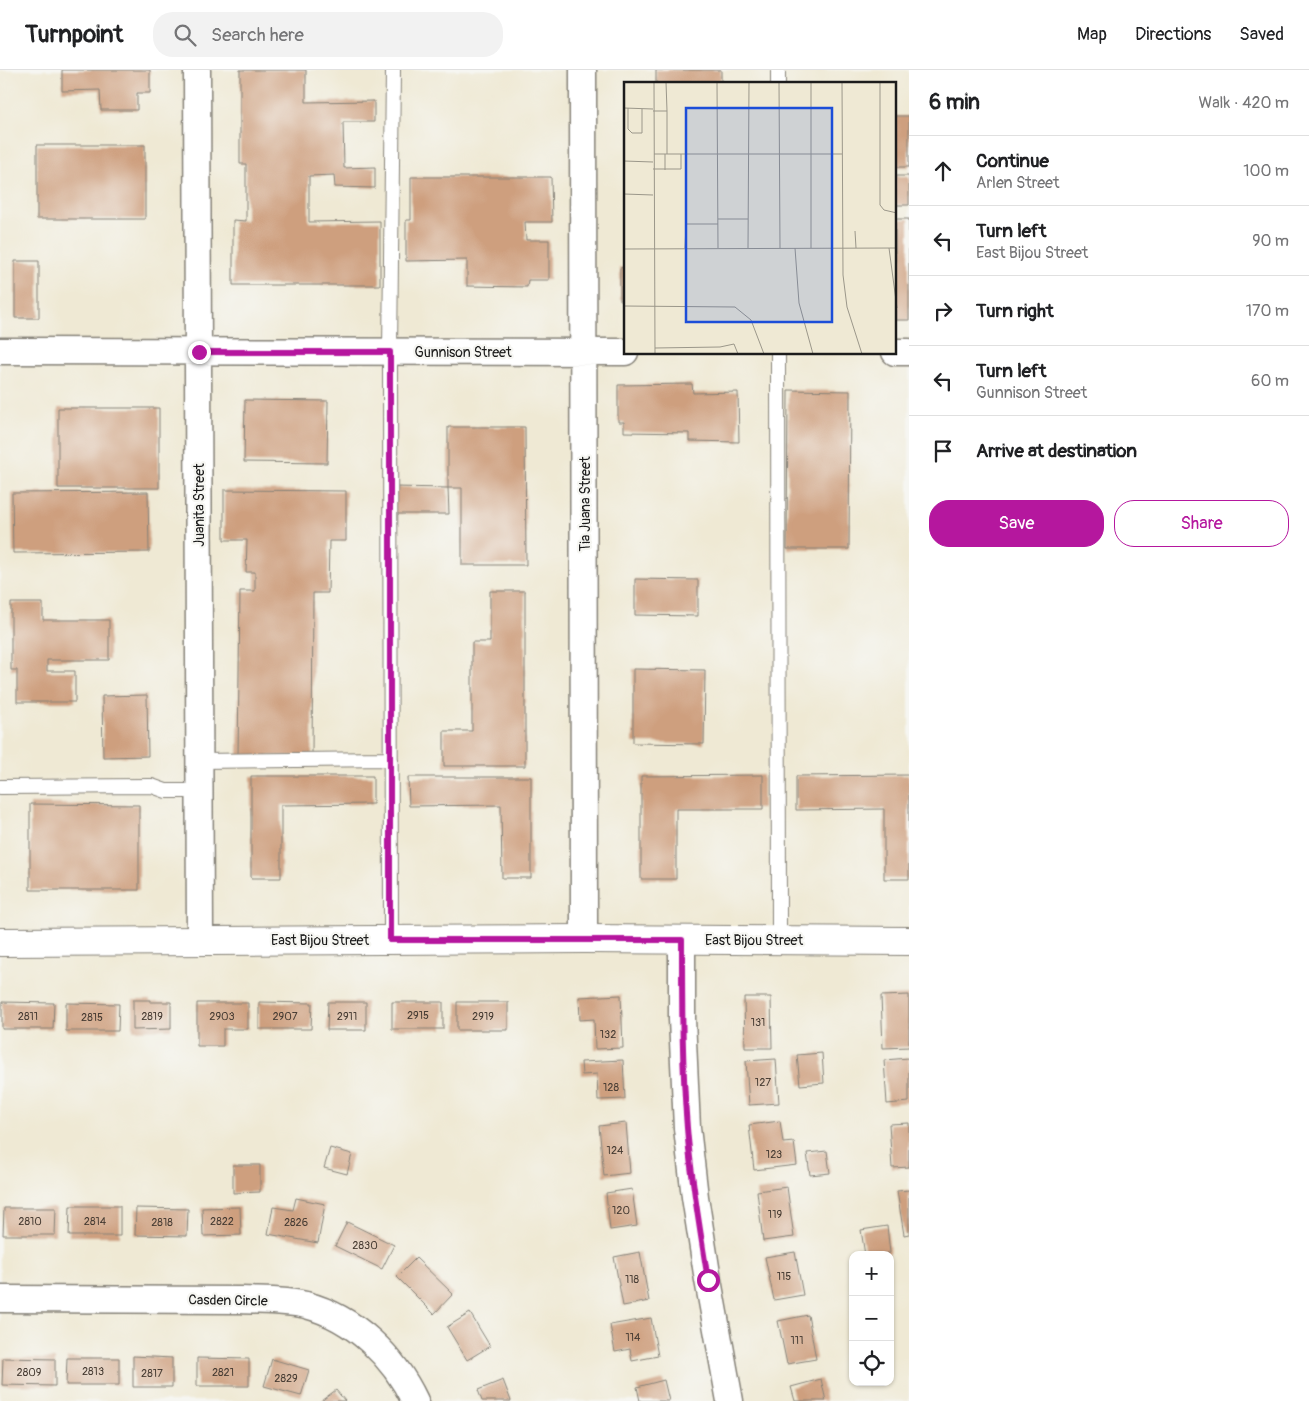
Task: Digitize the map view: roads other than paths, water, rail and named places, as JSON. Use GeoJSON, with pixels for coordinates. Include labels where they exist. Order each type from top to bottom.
{"type":"FeatureCollection","features":[{"type":"Feature","properties":{"kind":"street","name":"Juanita Street"},"geometry":{"type":"LineString","coordinates":[[197,70],[200,940]]}},
{"type":"Feature","properties":{"kind":"street","name":"Tia Juana Street"},"geometry":{"type":"LineString","coordinates":[[583,70],[585,352],[584,939]]}},
{"type":"Feature","properties":{"kind":"street","name":"Gunnison Street"},"geometry":{"type":"LineString","coordinates":[[0,351],[624,352]]}},
{"type":"Feature","properties":{"kind":"street"},"geometry":{"type":"LineString","coordinates":[[896,352],[909,352]]}},
{"type":"Feature","properties":{"kind":"street","name":"East Bijou Street"},"geometry":{"type":"LineString","coordinates":[[0,942],[584,939],[909,941]]}},
{"type":"Feature","properties":{"kind":"street"},"geometry":{"type":"LineString","coordinates":[[682,940],[682,1019],[687,1128],[695,1197],[708,1280],[730,1401]]}},
{"type":"Feature","properties":{"kind":"street","name":"Casden Circle"},"geometry":{"type":"LineString","coordinates":[[0,1299],[241,1300],[277,1301],[306,1305],[330,1314],[353,1327],[374,1344],[393,1365],[415,1401]]}},
{"type":"Feature","properties":{"kind":"lane"},"geometry":{"type":"LineString","coordinates":[[390,940],[390,352],[393,70]]}},
{"type":"Feature","properties":{"kind":"lane"},"geometry":{"type":"LineString","coordinates":[[778,355],[779,940]]}},
{"type":"Feature","properties":{"kind":"lane"},"geometry":{"type":"LineString","coordinates":[[200,761],[390,759]]}},
{"type":"Feature","properties":{"kind":"lane"},"geometry":{"type":"LineString","coordinates":[[0,787],[152,786],[166,791],[200,791]]}}]}
